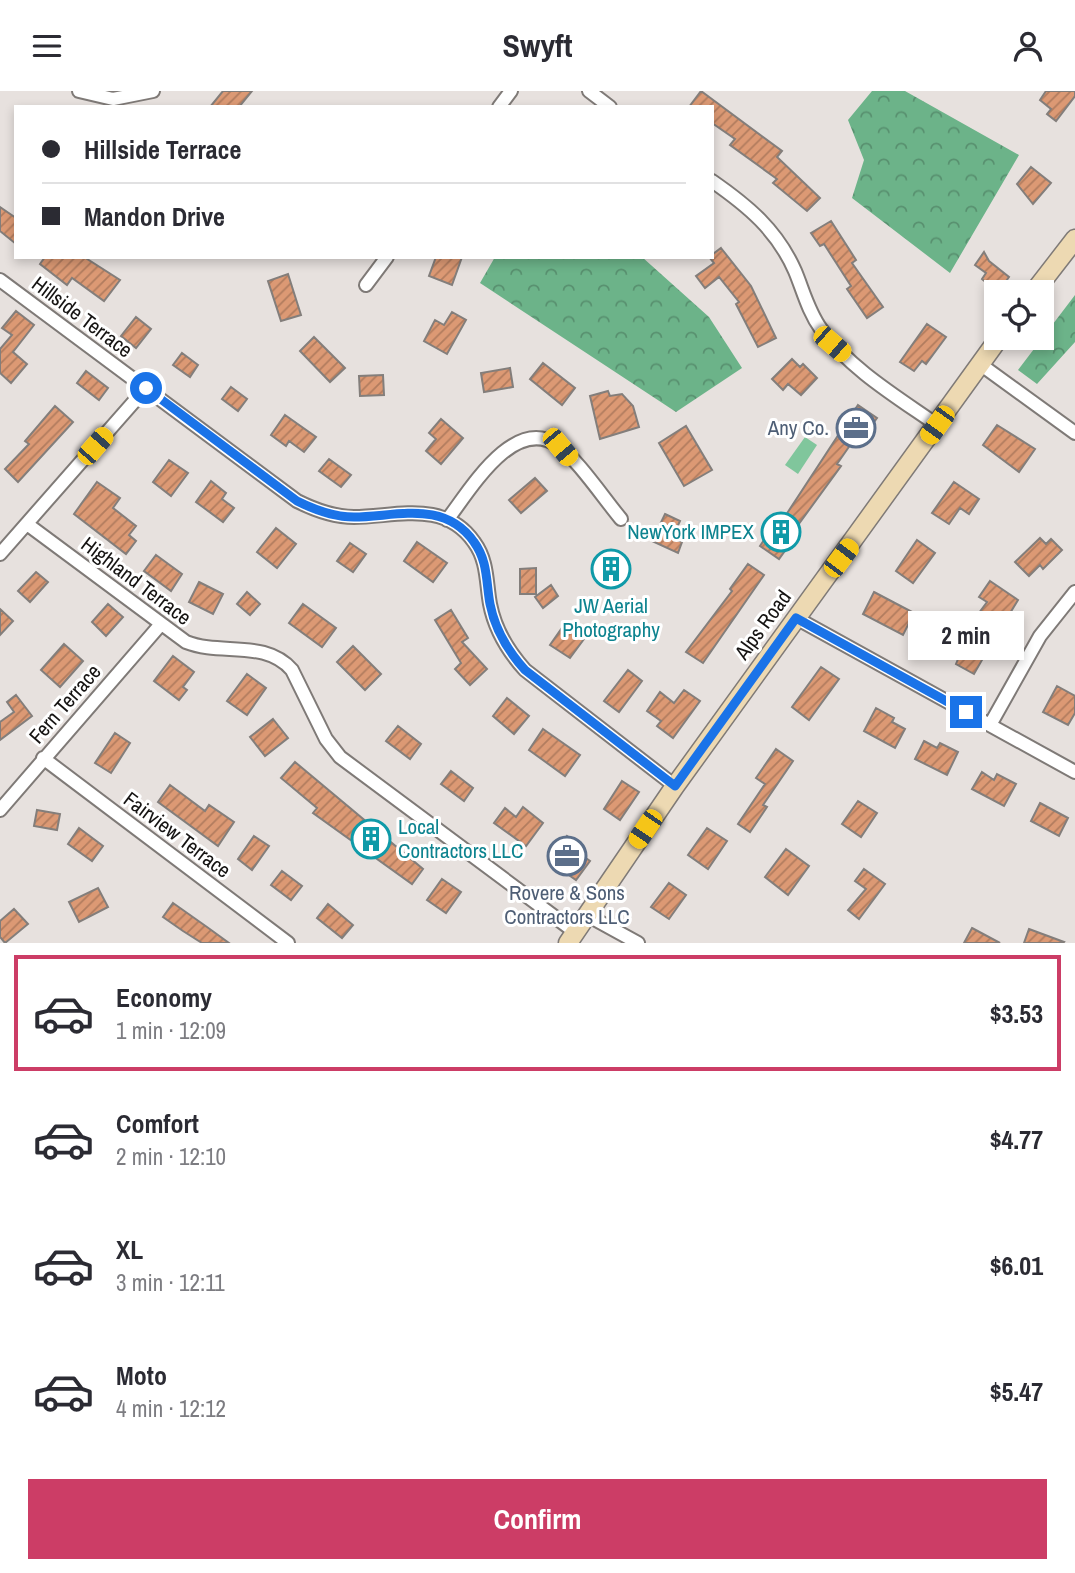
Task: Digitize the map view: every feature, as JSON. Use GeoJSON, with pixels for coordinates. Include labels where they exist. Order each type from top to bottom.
{"type":"FeatureCollection","features":[{"type":"Feature","properties":{"kind":"main road"},"geometry":{"type":"LineString","coordinates":[[1043,280],[1075,239]]}},
{"type":"Feature","properties":{"kind":"main road","name":"Alps Road"},"geometry":{"type":"LineString","coordinates":[[571,937],[675,786],[991,350]]}},
{"type":"Feature","properties":{"kind":"street"},"geometry":{"type":"LineString","coordinates":[[79,91],[113,99],[153,91]]}},
{"type":"Feature","properties":{"kind":"street"},"geometry":{"type":"LineString","coordinates":[[589,91],[607,105]]}},
{"type":"Feature","properties":{"kind":"street"},"geometry":{"type":"LineString","coordinates":[[714,182],[755,213],[776,237],[796,273],[812,316],[832,344],[871,377],[937,425]]}},
{"type":"Feature","properties":{"kind":"street"},"geometry":{"type":"LineString","coordinates":[[366,285],[386,259]]}},
{"type":"Feature","properties":{"kind":"street","name":"Hillside Terrace"},"geometry":{"type":"LineString","coordinates":[[0,280],[297,501],[314,510],[352,517],[413,512],[447,520],[466,531],[483,559],[494,621],[509,653],[525,670],[675,786]]}},
{"type":"Feature","properties":{"kind":"street"},"geometry":{"type":"LineString","coordinates":[[981,364],[1075,433]]}},
{"type":"Feature","properties":{"kind":"street"},"geometry":{"type":"LineString","coordinates":[[0,554],[146,388]]}},
{"type":"Feature","properties":{"kind":"street"},"geometry":{"type":"LineString","coordinates":[[447,520],[500,453],[511,445],[536,439],[560,447],[621,519]]}},
{"type":"Feature","properties":{"kind":"street","name":"Highland Terrace"},"geometry":{"type":"LineString","coordinates":[[27,524],[186,642],[199,647],[260,651],[284,661],[292,670],[326,739],[340,757],[571,937]]}},
{"type":"Feature","properties":{"kind":"street"},"geometry":{"type":"LineString","coordinates":[[990,725],[1040,636],[1075,592]]}},
{"type":"Feature","properties":{"kind":"street"},"geometry":{"type":"LineString","coordinates":[[796,618],[1075,772]]}},
{"type":"Feature","properties":{"kind":"street","name":"Fern Terrace"},"geometry":{"type":"LineString","coordinates":[[0,810],[161,624]]}},
{"type":"Feature","properties":{"kind":"street","name":"Fairview Terrace"},"geometry":{"type":"LineString","coordinates":[[43,758],[288,943]]}},
{"type":"Feature","properties":{"kind":"street"},"geometry":{"type":"LineString","coordinates":[[587,915],[638,943]]}},
{"type":"Feature","properties":{"kind":"green space"},"geometry":{"type":"Polygon","coordinates":[[[872,91],[905,91],[1019,155],[950,273],[852,198],[864,160],[848,120],[872,91]]]}},
{"type":"Feature","properties":{"kind":"green space"},"geometry":{"type":"Polygon","coordinates":[[[494,259],[644,259],[709,317],[742,368],[676,412],[480,283],[494,259]]]}},
{"type":"Feature","properties":{"kind":"green space"},"geometry":{"type":"Polygon","coordinates":[[[1075,295],[1075,342],[1037,384],[1018,370],[1033,350],[1054,350],[1054,323],[1075,295]]]}},
{"type":"Feature","properties":{"kind":"green space"},"geometry":{"type":"Polygon","coordinates":[[[805,437],[817,445],[798,474],[785,465],[805,437]]]}},
{"type":"Feature","properties":{"kind":"building"},"geometry":{"type":"Polygon","coordinates":[[[223,91],[252,91],[241,105],[212,105],[223,91]]]}},
{"type":"Feature","properties":{"kind":"building"},"geometry":{"type":"Polygon","coordinates":[[[701,91],[782,151],[777,157],[820,198],[807,211],[773,183],[777,179],[730,145],[735,139],[714,124],[714,105],[690,105],[701,91]]]}},
{"type":"Feature","properties":{"kind":"building"},"geometry":{"type":"Polygon","coordinates":[[[1046,91],[1075,91],[1075,96],[1056,121],[1047,114],[1051,109],[1040,100],[1046,91]]]}},
{"type":"Feature","properties":{"kind":"building"},"geometry":{"type":"Polygon","coordinates":[[[1031,167],[1051,183],[1033,204],[1017,184],[1031,167]]]}},
{"type":"Feature","properties":{"kind":"building"},"geometry":{"type":"Polygon","coordinates":[[[0,207],[14,217],[14,242],[0,231],[0,207]]]}},
{"type":"Feature","properties":{"kind":"building"},"geometry":{"type":"Polygon","coordinates":[[[831,221],[856,260],[852,263],[883,307],[867,318],[847,289],[851,286],[824,244],[820,246],[811,233],[831,221]]]}},
{"type":"Feature","properties":{"kind":"building"},"geometry":{"type":"Polygon","coordinates":[[[721,248],[751,286],[776,338],[758,347],[736,304],[739,302],[719,277],[705,288],[696,276],[714,263],[711,259],[714,259],[714,253],[721,248]]]}},
{"type":"Feature","properties":{"kind":"building"},"geometry":{"type":"Polygon","coordinates":[[[984,252],[989,261],[1009,277],[1007,280],[984,281],[982,279],[986,273],[975,265],[984,252]]]}},
{"type":"Feature","properties":{"kind":"building"},"geometry":{"type":"Polygon","coordinates":[[[44,259],[87,259],[120,280],[104,301],[72,278],[67,285],[40,264],[44,259]]]}},
{"type":"Feature","properties":{"kind":"building"},"geometry":{"type":"Polygon","coordinates":[[[435,259],[461,259],[452,285],[429,276],[435,259]]]}},
{"type":"Feature","properties":{"kind":"building"},"geometry":{"type":"Polygon","coordinates":[[[288,274],[301,315],[281,321],[268,281],[288,274]]]}},
{"type":"Feature","properties":{"kind":"building"},"geometry":{"type":"Polygon","coordinates":[[[16,311],[34,325],[13,352],[27,364],[11,383],[0,373],[0,349],[12,335],[2,328],[16,311]]]}},
{"type":"Feature","properties":{"kind":"building"},"geometry":{"type":"Polygon","coordinates":[[[452,312],[466,320],[447,354],[424,341],[435,320],[444,325],[452,312]]]}},
{"type":"Feature","properties":{"kind":"building"},"geometry":{"type":"Polygon","coordinates":[[[136,317],[151,329],[136,348],[121,336],[136,317]]]}},
{"type":"Feature","properties":{"kind":"building"},"geometry":{"type":"Polygon","coordinates":[[[927,324],[946,337],[926,364],[922,361],[914,371],[900,362],[927,324]]]}},
{"type":"Feature","properties":{"kind":"building"},"geometry":{"type":"Polygon","coordinates":[[[314,337],[345,368],[330,382],[300,351],[314,337]]]}},
{"type":"Feature","properties":{"kind":"building"},"geometry":{"type":"Polygon","coordinates":[[[182,353],[198,365],[190,377],[173,365],[182,353]]]}},
{"type":"Feature","properties":{"kind":"building"},"geometry":{"type":"Polygon","coordinates":[[[792,359],[800,367],[803,364],[817,378],[801,395],[788,384],[783,390],[772,379],[792,359]]]}},
{"type":"Feature","properties":{"kind":"building"},"geometry":{"type":"Polygon","coordinates":[[[543,363],[575,388],[562,405],[530,379],[543,363]]]}},
{"type":"Feature","properties":{"kind":"building"},"geometry":{"type":"Polygon","coordinates":[[[510,368],[513,387],[484,392],[481,373],[510,368]]]}},
{"type":"Feature","properties":{"kind":"building"},"geometry":{"type":"Polygon","coordinates":[[[86,371],[108,388],[99,400],[77,383],[86,371]]]}},
{"type":"Feature","properties":{"kind":"building"},"geometry":{"type":"Polygon","coordinates":[[[383,375],[384,395],[360,396],[359,376],[383,375]]]}},
{"type":"Feature","properties":{"kind":"building"},"geometry":{"type":"Polygon","coordinates":[[[231,387],[247,399],[238,411],[222,399],[231,387]]]}},
{"type":"Feature","properties":{"kind":"building"},"geometry":{"type":"Polygon","coordinates":[[[608,391],[610,396],[622,394],[633,406],[639,427],[600,439],[590,396],[608,391]]]}},
{"type":"Feature","properties":{"kind":"building"},"geometry":{"type":"Polygon","coordinates":[[[858,405],[877,418],[858,444],[853,441],[837,464],[841,466],[785,543],[789,545],[779,559],[760,546],[778,519],[782,521],[858,405]]]}},
{"type":"Feature","properties":{"kind":"building"},"geometry":{"type":"Polygon","coordinates":[[[55,406],[73,422],[18,482],[5,469],[29,444],[25,441],[55,406]]]}},
{"type":"Feature","properties":{"kind":"building"},"geometry":{"type":"Polygon","coordinates":[[[285,415],[316,437],[304,452],[289,441],[286,446],[271,435],[285,415]]]}},
{"type":"Feature","properties":{"kind":"building"},"geometry":{"type":"Polygon","coordinates":[[[441,419],[463,438],[441,464],[426,451],[436,439],[429,433],[441,419]]]}},
{"type":"Feature","properties":{"kind":"building"},"geometry":{"type":"Polygon","coordinates":[[[997,425],[1035,449],[1019,472],[983,445],[997,425]]]}},
{"type":"Feature","properties":{"kind":"building"},"geometry":{"type":"Polygon","coordinates":[[[686,426],[712,470],[684,486],[659,443],[686,426]]]}},
{"type":"Feature","properties":{"kind":"building"},"geometry":{"type":"Polygon","coordinates":[[[329,459],[351,475],[341,487],[319,471],[329,459]]]}},
{"type":"Feature","properties":{"kind":"building"},"geometry":{"type":"Polygon","coordinates":[[[169,460],[188,473],[171,496],[153,482],[169,460]]]}},
{"type":"Feature","properties":{"kind":"building"},"geometry":{"type":"Polygon","coordinates":[[[535,478],[547,491],[521,513],[509,500],[535,478]]]}},
{"type":"Feature","properties":{"kind":"building"},"geometry":{"type":"Polygon","coordinates":[[[211,481],[226,493],[222,499],[234,508],[223,522],[196,502],[211,481]]]}},
{"type":"Feature","properties":{"kind":"building"},"geometry":{"type":"Polygon","coordinates":[[[97,482],[120,498],[113,508],[136,526],[129,535],[136,541],[126,554],[74,514],[97,482]]]}},
{"type":"Feature","properties":{"kind":"building"},"geometry":{"type":"Polygon","coordinates":[[[954,482],[979,499],[969,514],[960,508],[949,524],[932,513],[954,482]]]}},
{"type":"Feature","properties":{"kind":"building"},"geometry":{"type":"Polygon","coordinates":[[[665,514],[680,521],[672,538],[682,542],[678,553],[652,541],[665,514]]]}},
{"type":"Feature","properties":{"kind":"building"},"geometry":{"type":"Polygon","coordinates":[[[276,528],[296,544],[277,568],[257,552],[276,528]]]}},
{"type":"Feature","properties":{"kind":"building"},"geometry":{"type":"Polygon","coordinates":[[[1040,538],[1046,544],[1051,539],[1062,550],[1043,569],[1040,565],[1029,576],[1015,562],[1040,538]]]}},
{"type":"Feature","properties":{"kind":"building"},"geometry":{"type":"Polygon","coordinates":[[[917,540],[935,553],[913,583],[896,571],[917,540]]]}},
{"type":"Feature","properties":{"kind":"building"},"geometry":{"type":"Polygon","coordinates":[[[417,542],[447,563],[433,582],[404,561],[417,542]]]}},
{"type":"Feature","properties":{"kind":"building"},"geometry":{"type":"Polygon","coordinates":[[[350,543],[366,554],[353,572],[337,561],[350,543]]]}},
{"type":"Feature","properties":{"kind":"building"},"geometry":{"type":"Polygon","coordinates":[[[156,555],[182,574],[171,591],[144,571],[156,555]]]}},
{"type":"Feature","properties":{"kind":"building","name":"JW Aerial Photography"},"geometry":{"type":"Polygon","coordinates":[[[625,559],[626,577],[598,579],[596,561],[625,559]]]}},
{"type":"Feature","properties":{"kind":"building"},"geometry":{"type":"Polygon","coordinates":[[[748,564],[764,575],[703,663],[686,652],[732,591],[730,589],[748,564]]]}},
{"type":"Feature","properties":{"kind":"building"},"geometry":{"type":"Polygon","coordinates":[[[536,568],[536,594],[520,594],[520,569],[536,568]]]}},
{"type":"Feature","properties":{"kind":"building"},"geometry":{"type":"Polygon","coordinates":[[[36,572],[48,582],[30,602],[18,591],[36,572]]]}},
{"type":"Feature","properties":{"kind":"building"},"geometry":{"type":"Polygon","coordinates":[[[990,581],[1018,600],[1007,618],[1002,614],[993,628],[976,617],[987,602],[979,597],[990,581]]]}},
{"type":"Feature","properties":{"kind":"building"},"geometry":{"type":"Polygon","coordinates":[[[199,582],[223,594],[213,614],[189,602],[199,582]]]}},
{"type":"Feature","properties":{"kind":"building"},"geometry":{"type":"Polygon","coordinates":[[[551,585],[558,596],[543,608],[535,597],[551,585]]]}},
{"type":"Feature","properties":{"kind":"building"},"geometry":{"type":"Polygon","coordinates":[[[247,592],[260,604],[250,615],[237,604],[247,592]]]}},
{"type":"Feature","properties":{"kind":"building"},"geometry":{"type":"Polygon","coordinates":[[[874,592],[914,613],[903,635],[863,614],[874,592]]]}},
{"type":"Feature","properties":{"kind":"building"},"geometry":{"type":"Polygon","coordinates":[[[108,604],[123,617],[106,636],[92,622],[108,604]]]}},
{"type":"Feature","properties":{"kind":"building"},"geometry":{"type":"Polygon","coordinates":[[[303,604],[336,628],[322,647],[289,623],[303,604]]]}},
{"type":"Feature","properties":{"kind":"building"},"geometry":{"type":"Polygon","coordinates":[[[0,609],[13,621],[0,635],[0,609]]]}},
{"type":"Feature","properties":{"kind":"building"},"geometry":{"type":"Polygon","coordinates":[[[451,610],[468,638],[462,642],[487,669],[470,685],[455,669],[461,663],[435,620],[451,610]]]}},
{"type":"Feature","properties":{"kind":"building"},"geometry":{"type":"Polygon","coordinates":[[[564,625],[584,639],[570,658],[550,645],[564,625]]]}},
{"type":"Feature","properties":{"kind":"building"},"geometry":{"type":"Polygon","coordinates":[[[954,636],[986,653],[974,674],[956,664],[958,659],[945,652],[954,636]]]}},
{"type":"Feature","properties":{"kind":"building"},"geometry":{"type":"Polygon","coordinates":[[[64,644],[83,661],[60,687],[41,670],[64,644]]]}},
{"type":"Feature","properties":{"kind":"building"},"geometry":{"type":"Polygon","coordinates":[[[353,646],[381,674],[365,690],[337,662],[353,646]]]}},
{"type":"Feature","properties":{"kind":"building"},"geometry":{"type":"Polygon","coordinates":[[[173,656],[194,672],[183,687],[187,690],[179,700],[154,681],[173,656]]]}},
{"type":"Feature","properties":{"kind":"building"},"geometry":{"type":"Polygon","coordinates":[[[821,667],[839,679],[809,720],[792,707],[821,667]]]}},
{"type":"Feature","properties":{"kind":"building"},"geometry":{"type":"Polygon","coordinates":[[[628,670],[642,681],[619,712],[604,701],[628,670]]]}},
{"type":"Feature","properties":{"kind":"building"},"geometry":{"type":"Polygon","coordinates":[[[247,674],[266,688],[247,715],[227,701],[247,674]]]}},
{"type":"Feature","properties":{"kind":"building"},"geometry":{"type":"Polygon","coordinates":[[[1057,686],[1075,696],[1075,713],[1068,725],[1043,712],[1057,686]]]}},
{"type":"Feature","properties":{"kind":"building"},"geometry":{"type":"Polygon","coordinates":[[[684,690],[700,701],[673,738],[657,726],[661,721],[647,711],[660,692],[674,703],[684,690]]]}},
{"type":"Feature","properties":{"kind":"building"},"geometry":{"type":"Polygon","coordinates":[[[16,695],[32,716],[0,740],[0,722],[14,712],[7,702],[16,695]]]}},
{"type":"Feature","properties":{"kind":"building"},"geometry":{"type":"Polygon","coordinates":[[[507,698],[529,716],[514,734],[493,716],[507,698]]]}},
{"type":"Feature","properties":{"kind":"building"},"geometry":{"type":"Polygon","coordinates":[[[876,708],[894,718],[892,722],[905,729],[895,748],[864,731],[876,708]]]}},
{"type":"Feature","properties":{"kind":"building"},"geometry":{"type":"Polygon","coordinates":[[[273,719],[288,738],[265,756],[250,737],[273,719]]]}},
{"type":"Feature","properties":{"kind":"building"},"geometry":{"type":"Polygon","coordinates":[[[398,726],[421,744],[410,759],[386,741],[398,726]]]}},
{"type":"Feature","properties":{"kind":"building"},"geometry":{"type":"Polygon","coordinates":[[[543,729],[580,755],[565,776],[529,750],[543,729]]]}},
{"type":"Feature","properties":{"kind":"building"},"geometry":{"type":"Polygon","coordinates":[[[115,733],[130,743],[111,773],[95,763],[115,733]]]}},
{"type":"Feature","properties":{"kind":"building"},"geometry":{"type":"Polygon","coordinates":[[[924,741],[937,748],[940,743],[958,752],[947,775],[915,759],[924,741]]]}},
{"type":"Feature","properties":{"kind":"building"},"geometry":{"type":"Polygon","coordinates":[[[776,749],[793,761],[763,805],[767,807],[750,832],[738,824],[765,784],[756,778],[776,749]]]}},
{"type":"Feature","properties":{"kind":"building"},"geometry":{"type":"Polygon","coordinates":[[[295,762],[423,869],[412,884],[313,813],[317,808],[281,778],[295,762]]]}},
{"type":"Feature","properties":{"kind":"building"},"geometry":{"type":"Polygon","coordinates":[[[451,771],[473,788],[464,801],[441,784],[451,771]]]}},
{"type":"Feature","properties":{"kind":"building"},"geometry":{"type":"Polygon","coordinates":[[[982,772],[994,780],[997,774],[1016,784],[1004,806],[972,789],[982,772]]]}},
{"type":"Feature","properties":{"kind":"building"},"geometry":{"type":"Polygon","coordinates":[[[622,781],[639,792],[620,820],[604,809],[622,781]]]}},
{"type":"Feature","properties":{"kind":"building"},"geometry":{"type":"Polygon","coordinates":[[[170,785],[205,811],[209,805],[234,822],[218,846],[158,802],[170,785]]]}},
{"type":"Feature","properties":{"kind":"building"},"geometry":{"type":"Polygon","coordinates":[[[858,801],[877,813],[861,837],[842,824],[858,801]]]}},
{"type":"Feature","properties":{"kind":"building"},"geometry":{"type":"Polygon","coordinates":[[[1040,803],[1068,818],[1059,836],[1031,821],[1040,803]]]}},
{"type":"Feature","properties":{"kind":"building"},"geometry":{"type":"Polygon","coordinates":[[[523,807],[543,823],[526,846],[494,823],[505,808],[516,817],[523,807]]]}},
{"type":"Feature","properties":{"kind":"building"},"geometry":{"type":"Polygon","coordinates":[[[37,810],[60,814],[57,830],[34,826],[37,810]]]}},
{"type":"Feature","properties":{"kind":"building"},"geometry":{"type":"Polygon","coordinates":[[[79,828],[103,846],[92,861],[68,844],[79,828]]]}},
{"type":"Feature","properties":{"kind":"building"},"geometry":{"type":"Polygon","coordinates":[[[707,828],[727,841],[708,869],[688,855],[707,828]]]}},
{"type":"Feature","properties":{"kind":"building"},"geometry":{"type":"Polygon","coordinates":[[[254,836],[269,846],[252,870],[238,859],[254,836]]]}},
{"type":"Feature","properties":{"kind":"building","name":"Rovere & Sons Contractors LLC"},"geometry":{"type":"Polygon","coordinates":[[[567,836],[580,845],[576,851],[590,861],[576,880],[549,861],[567,836]]]}},
{"type":"Feature","properties":{"kind":"building"},"geometry":{"type":"Polygon","coordinates":[[[786,849],[809,866],[788,895],[765,877],[786,849]]]}},
{"type":"Feature","properties":{"kind":"building"},"geometry":{"type":"Polygon","coordinates":[[[864,869],[885,884],[859,919],[848,910],[866,889],[855,881],[864,869]]]}},
{"type":"Feature","properties":{"kind":"building"},"geometry":{"type":"Polygon","coordinates":[[[282,871],[302,886],[291,900],[271,885],[282,871]]]}},
{"type":"Feature","properties":{"kind":"building"},"geometry":{"type":"Polygon","coordinates":[[[442,879],[461,892],[446,913],[427,900],[442,879]]]}},
{"type":"Feature","properties":{"kind":"building"},"geometry":{"type":"Polygon","coordinates":[[[669,883],[686,895],[669,919],[651,907],[669,883]]]}},
{"type":"Feature","properties":{"kind":"building"},"geometry":{"type":"Polygon","coordinates":[[[98,888],[108,907],[79,922],[69,902],[98,888]]]}},
{"type":"Feature","properties":{"kind":"building"},"geometry":{"type":"Polygon","coordinates":[[[173,903],[229,943],[202,943],[163,917],[173,903]]]}},
{"type":"Feature","properties":{"kind":"building"},"geometry":{"type":"Polygon","coordinates":[[[328,904],[353,925],[342,938],[317,918],[328,904]]]}},
{"type":"Feature","properties":{"kind":"building"},"geometry":{"type":"Polygon","coordinates":[[[14,909],[28,924],[5,943],[0,937],[0,921],[14,909]]]}},
{"type":"Feature","properties":{"kind":"building"},"geometry":{"type":"Polygon","coordinates":[[[972,928],[1000,943],[964,943],[972,928]]]}},
{"type":"Feature","properties":{"kind":"building"},"geometry":{"type":"Polygon","coordinates":[[[1029,929],[1064,942],[1024,943],[1029,929]]]}},
{"type":"Feature","properties":{"kind":"place","name":"Any Co."},"geometry":{"type":"Point","coordinates":[856,428]}},
{"type":"Feature","properties":{"kind":"place","name":"NewYork IMPEX"},"geometry":{"type":"Point","coordinates":[781,532]}},
{"type":"Feature","properties":{"kind":"place","name":"JW Aerial Photography"},"geometry":{"type":"Point","coordinates":[611,569]}},
{"type":"Feature","properties":{"kind":"place","name":"Local Contractors LLC"},"geometry":{"type":"Point","coordinates":[371,839]}},
{"type":"Feature","properties":{"kind":"place","name":"Rovere & Sons Contractors LLC"},"geometry":{"type":"Point","coordinates":[567,856]}},
{"type":"Feature","properties":{"kind":"route"},"geometry":{"type":"LineString","coordinates":[[146,388],[297,501],[314,510],[352,517],[413,512],[447,520],[466,531],[483,559],[494,621],[509,653],[525,670],[675,786],[796,618],[966,712]]}}]}
